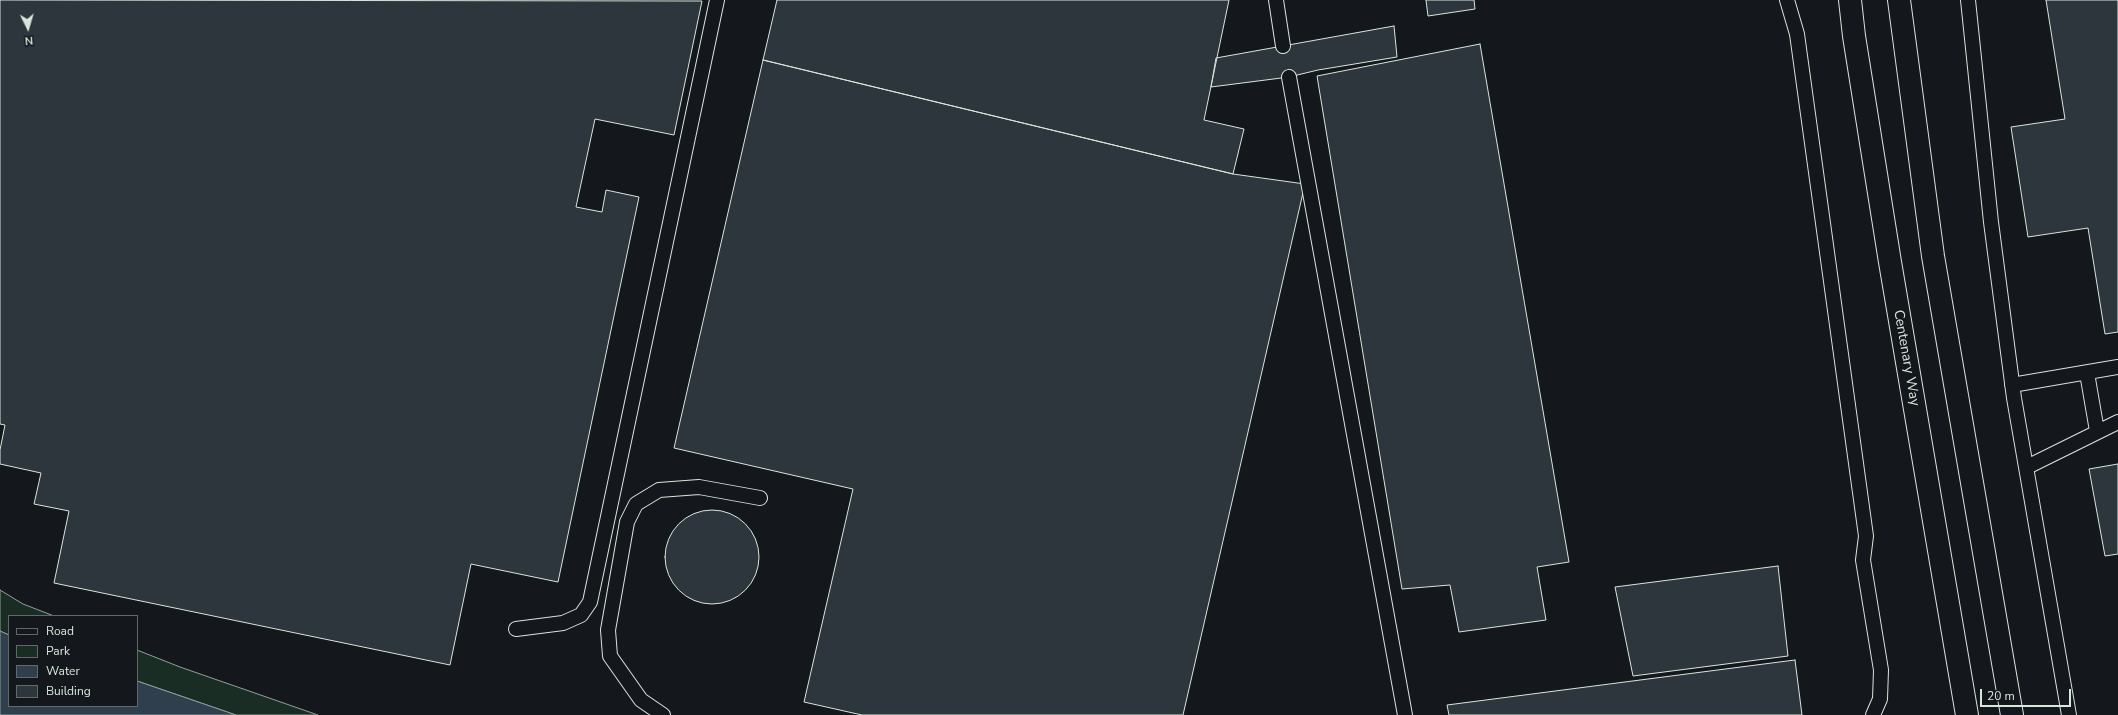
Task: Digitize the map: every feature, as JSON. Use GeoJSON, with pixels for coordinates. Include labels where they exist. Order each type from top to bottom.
{"type":"FeatureCollection","features":[{"type":"Feature","properties":{"kind":"main road","name":"Centenary Way"},"geometry":{"type":"LineString","coordinates":[[1850,0],[1854,36],[1890,262],[1967,715]]}},
{"type":"Feature","properties":{"kind":"main road"},"geometry":{"type":"LineString","coordinates":[[1899,0],[1933,256],[2012,715]]}},
{"type":"Feature","properties":{"kind":"lane"},"geometry":{"type":"LineString","coordinates":[[516,629],[563,623],[581,615],[590,602],[717,0]]}},
{"type":"Feature","properties":{"kind":"lane"},"geometry":{"type":"LineString","coordinates":[[1276,0],[1283,46]]}},
{"type":"Feature","properties":{"kind":"lane"},"geometry":{"type":"LineString","coordinates":[[1787,0],[1797,34],[1866,536],[1863,560],[1881,670],[1880,700],[1873,715]]}},
{"type":"Feature","properties":{"kind":"lane"},"geometry":{"type":"LineString","coordinates":[[1968,0],[1991,222],[2012,385],[2069,715]]}},
{"type":"Feature","properties":{"kind":"lane"},"geometry":{"type":"LineString","coordinates":[[1289,77],[1405,715]]}},
{"type":"Feature","properties":{"kind":"lane"},"geometry":{"type":"LineString","coordinates":[[2012,385],[2118,367]]}},
{"type":"Feature","properties":{"kind":"lane"},"geometry":{"type":"LineString","coordinates":[[2086,373],[2097,431]]}},
{"type":"Feature","properties":{"kind":"lane"},"geometry":{"type":"LineString","coordinates":[[2027,467],[2097,431],[2118,422]]}},
{"type":"Feature","properties":{"kind":"lane"},"geometry":{"type":"LineString","coordinates":[[663,715],[641,700],[610,656],[608,630],[627,522],[636,504],[659,490],[699,487],[760,498]]}},
{"type":"Feature","properties":{"kind":"green space"},"geometry":{"type":"Polygon","coordinates":[[[0,590],[23,604],[51,615],[8,615],[8,635],[0,631],[0,590]]]}},
{"type":"Feature","properties":{"kind":"green space"},"geometry":{"type":"Polygon","coordinates":[[[138,650],[180,667],[318,715],[236,715],[138,681],[138,650]]]}},
{"type":"Feature","properties":{"kind":"water"},"geometry":{"type":"Polygon","coordinates":[[[0,631],[8,635],[8,707],[138,707],[138,681],[236,715],[0,715],[0,631]]]}},
{"type":"Feature","properties":{"kind":"building"},"geometry":{"type":"Polygon","coordinates":[[[0,0],[702,1],[674,135],[595,119],[576,207],[602,212],[606,190],[639,197],[558,582],[471,564],[450,665],[54,583],[69,511],[34,504],[41,473],[0,464],[0,450],[5,425],[0,424],[0,0]]]}},
{"type":"Feature","properties":{"kind":"building"},"geometry":{"type":"Polygon","coordinates":[[[777,0],[1229,0],[1204,120],[1244,129],[1233,174],[763,60],[777,0]]]}},
{"type":"Feature","properties":{"kind":"building"},"geometry":{"type":"Polygon","coordinates":[[[1426,0],[1474,0],[1475,9],[1428,16],[1426,0]]]}},
{"type":"Feature","properties":{"kind":"building"},"geometry":{"type":"Polygon","coordinates":[[[2046,0],[2118,0],[2118,332],[2105,334],[2088,228],[2028,237],[2011,127],[2065,119],[2046,0]]]}},
{"type":"Feature","properties":{"kind":"building"},"geometry":{"type":"Polygon","coordinates":[[[1394,26],[1397,57],[1318,70],[1289,77],[1211,87],[1216,58],[1394,26]]]}},
{"type":"Feature","properties":{"kind":"building"},"geometry":{"type":"Polygon","coordinates":[[[1480,44],[1569,562],[1537,567],[1546,620],[1459,632],[1450,585],[1402,589],[1317,76],[1480,44]]]}},
{"type":"Feature","properties":{"kind":"building"},"geometry":{"type":"Polygon","coordinates":[[[763,60],[1233,174],[1305,184],[1183,715],[862,715],[804,702],[853,489],[674,448],[763,60]]]}},
{"type":"Feature","properties":{"kind":"building"},"geometry":{"type":"Polygon","coordinates":[[[2118,464],[2118,554],[2105,556],[2089,469],[2118,464]]]}},
{"type":"Feature","properties":{"kind":"building"},"geometry":{"type":"Polygon","coordinates":[[[712,510],[730,513],[746,523],[756,539],[759,557],[756,575],[746,591],[730,601],[712,604],[694,601],[678,591],[668,575],[665,557],[668,539],[678,523],[694,513],[712,510]]]}},
{"type":"Feature","properties":{"kind":"building"},"geometry":{"type":"Polygon","coordinates":[[[1778,566],[1788,656],[1633,676],[1615,587],[1778,566]]]}},
{"type":"Feature","properties":{"kind":"building"},"geometry":{"type":"Polygon","coordinates":[[[1795,660],[1802,715],[1449,715],[1447,705],[1795,660]]]}}]}
